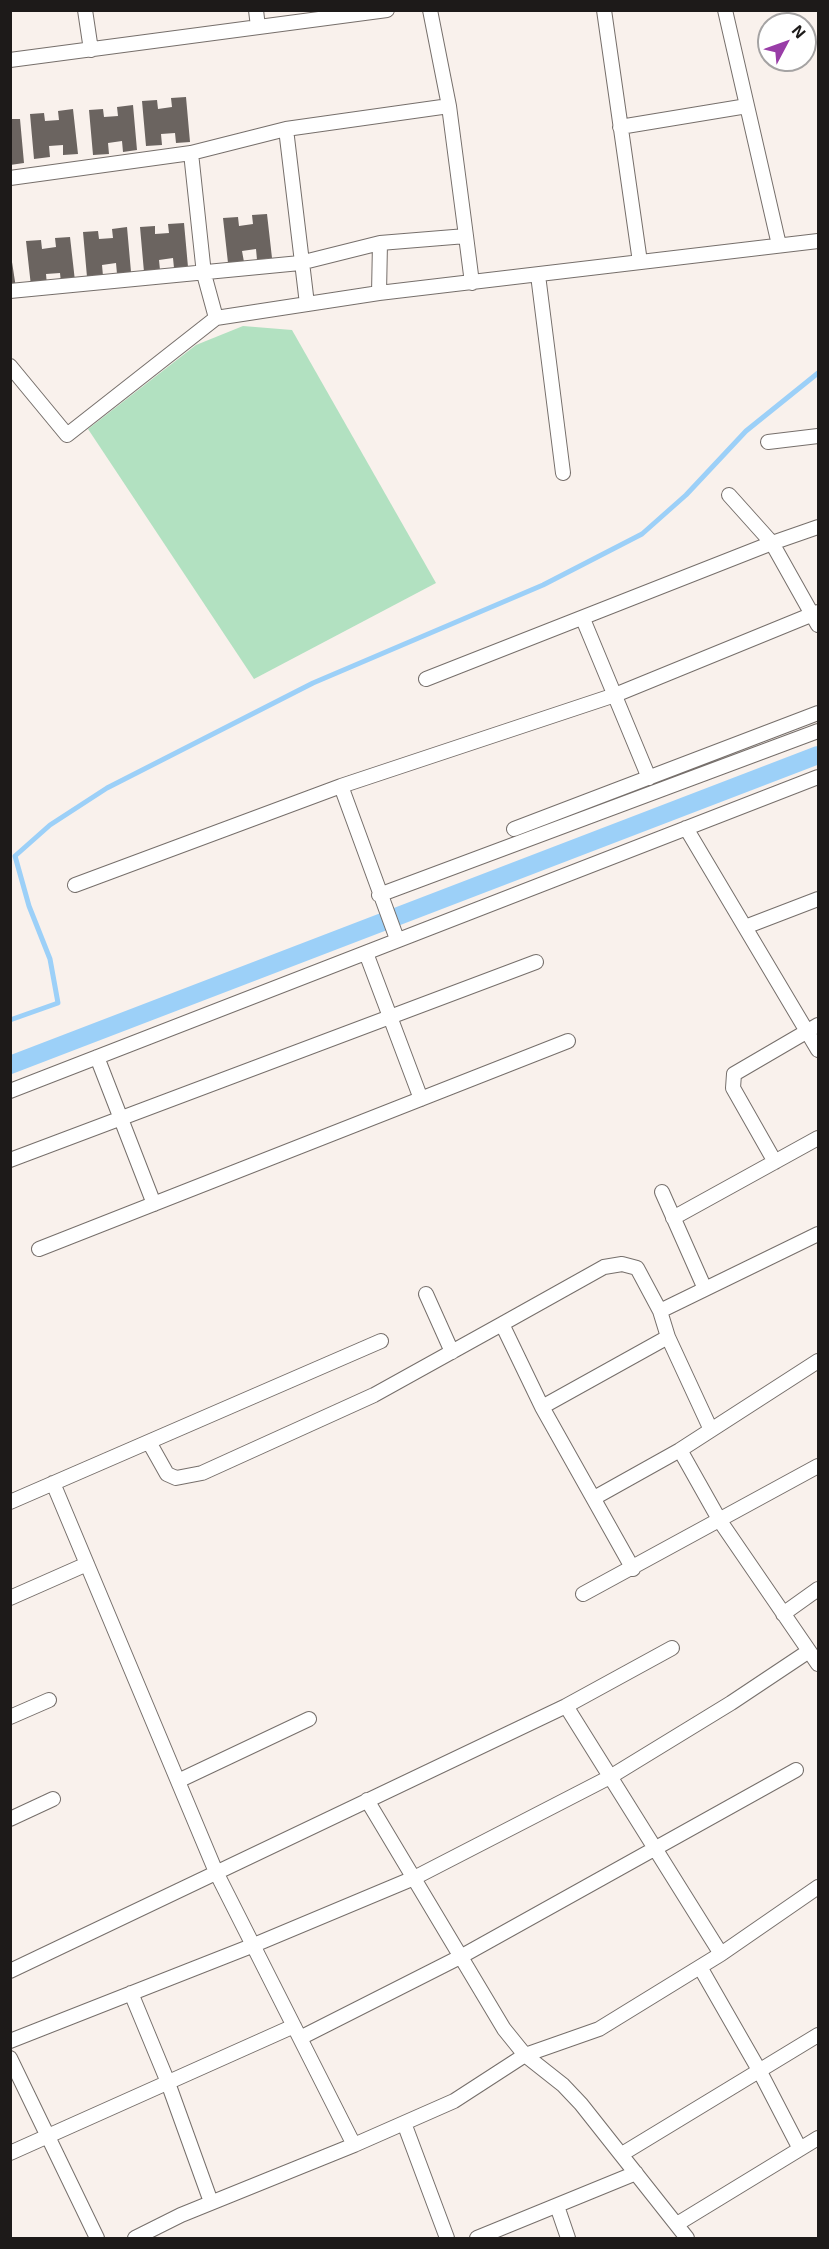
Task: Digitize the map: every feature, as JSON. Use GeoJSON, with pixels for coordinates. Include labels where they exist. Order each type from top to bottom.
{"type":"FeatureCollection","features":[{"type":"Feature","properties":{"kind":"street"},"geometry":{"type":"LineString","coordinates":[[85,10],[91,50]]}},
{"type":"Feature","properties":{"kind":"street"},"geometry":{"type":"LineString","coordinates":[[256,10],[258,27]]}},
{"type":"Feature","properties":{"kind":"street"},"geometry":{"type":"LineString","coordinates":[[10,60],[387,10]]}},
{"type":"Feature","properties":{"kind":"street"},"geometry":{"type":"LineString","coordinates":[[430,10],[449,106],[472,283]]}},
{"type":"Feature","properties":{"kind":"street"},"geometry":{"type":"LineString","coordinates":[[604,10],[640,262]]}},
{"type":"Feature","properties":{"kind":"street"},"geometry":{"type":"LineString","coordinates":[[725,10],[779,245]]}},
{"type":"Feature","properties":{"kind":"street"},"geometry":{"type":"LineString","coordinates":[[10,178],[191,153],[286,129],[449,106]]}},
{"type":"Feature","properties":{"kind":"street"},"geometry":{"type":"LineString","coordinates":[[620,128],[747,106]]}},
{"type":"Feature","properties":{"kind":"street"},"geometry":{"type":"LineString","coordinates":[[286,129],[300,263],[307,304]]}},
{"type":"Feature","properties":{"kind":"street"},"geometry":{"type":"LineString","coordinates":[[191,153],[204,274],[216,318]]}},
{"type":"Feature","properties":{"kind":"street"},"geometry":{"type":"LineString","coordinates":[[10,291],[300,263],[380,243],[466,236]]}},
{"type":"Feature","properties":{"kind":"street"},"geometry":{"type":"LineString","coordinates":[[10,366],[67,435],[216,318],[380,293],[819,241]]}},
{"type":"Feature","properties":{"kind":"street"},"geometry":{"type":"LineString","coordinates":[[380,243],[380,293]]}},
{"type":"Feature","properties":{"kind":"street"},"geometry":{"type":"LineString","coordinates":[[538,275],[563,473]]}},
{"type":"Feature","properties":{"kind":"street"},"geometry":{"type":"LineString","coordinates":[[768,442],[819,436]]}},
{"type":"Feature","properties":{"kind":"street"},"geometry":{"type":"LineString","coordinates":[[75,885],[341,786],[615,695],[816,617],[772,543],[729,495]]}},
{"type":"Feature","properties":{"kind":"street"},"geometry":{"type":"LineString","coordinates":[[426,679],[772,543],[819,527]]}},
{"type":"Feature","properties":{"kind":"street"},"geometry":{"type":"LineString","coordinates":[[583,619],[649,778]]}},
{"type":"Feature","properties":{"kind":"street"},"geometry":{"type":"LineString","coordinates":[[514,829],[819,713]]}},
{"type":"Feature","properties":{"kind":"street"},"geometry":{"type":"LineString","coordinates":[[381,899],[819,731]]}},
{"type":"Feature","properties":{"kind":"street"},"geometry":{"type":"LineString","coordinates":[[10,1091],[366,952],[394,934],[687,828],[819,777]]}},
{"type":"Feature","properties":{"kind":"street"},"geometry":{"type":"LineString","coordinates":[[341,786],[394,934]]}},
{"type":"Feature","properties":{"kind":"street"},"geometry":{"type":"LineString","coordinates":[[687,828],[746,927],[813,1028],[819,1050]]}},
{"type":"Feature","properties":{"kind":"street"},"geometry":{"type":"LineString","coordinates":[[746,927],[819,899]]}},
{"type":"Feature","properties":{"kind":"street"},"geometry":{"type":"LineString","coordinates":[[366,952],[421,1099]]}},
{"type":"Feature","properties":{"kind":"street"},"geometry":{"type":"LineString","coordinates":[[10,1160],[536,962]]}},
{"type":"Feature","properties":{"kind":"street"},"geometry":{"type":"LineString","coordinates":[[775,1162],[733,1088],[734,1074],[813,1028]]}},
{"type":"Feature","properties":{"kind":"street"},"geometry":{"type":"LineString","coordinates":[[39,1249],[568,1041]]}},
{"type":"Feature","properties":{"kind":"street"},"geometry":{"type":"LineString","coordinates":[[97,1057],[154,1204]]}},
{"type":"Feature","properties":{"kind":"street"},"geometry":{"type":"LineString","coordinates":[[674,1218],[819,1138]]}},
{"type":"Feature","properties":{"kind":"street"},"geometry":{"type":"LineString","coordinates":[[662,1192],[705,1289]]}},
{"type":"Feature","properties":{"kind":"street"},"geometry":{"type":"LineString","coordinates":[[660,1311],[819,1234]]}},
{"type":"Feature","properties":{"kind":"street"},"geometry":{"type":"LineString","coordinates":[[149,1442],[167,1474],[176,1478],[189,1478],[374,1395],[604,1267],[622,1264],[637,1268],[660,1311],[668,1337],[711,1430]]}},
{"type":"Feature","properties":{"kind":"street"},"geometry":{"type":"LineString","coordinates":[[426,1294],[452,1352]]}},
{"type":"Feature","properties":{"kind":"street"},"geometry":{"type":"LineString","coordinates":[[502,1324],[542,1407],[633,1569]]}},
{"type":"Feature","properties":{"kind":"street"},"geometry":{"type":"LineString","coordinates":[[542,1407],[668,1337]]}},
{"type":"Feature","properties":{"kind":"street"},"geometry":{"type":"LineString","coordinates":[[10,1502],[381,1341]]}},
{"type":"Feature","properties":{"kind":"street"},"geometry":{"type":"LineString","coordinates":[[594,1498],[680,1450],[819,1361]]}},
{"type":"Feature","properties":{"kind":"street"},"geometry":{"type":"LineString","coordinates":[[680,1450],[720,1521],[819,1664]]}},
{"type":"Feature","properties":{"kind":"street"},"geometry":{"type":"LineString","coordinates":[[583,1594],[633,1569],[819,1466]]}},
{"type":"Feature","properties":{"kind":"street"},"geometry":{"type":"LineString","coordinates":[[53,1483],[216,1872],[354,2145]]}},
{"type":"Feature","properties":{"kind":"street"},"geometry":{"type":"LineString","coordinates":[[10,1598],[87,1564]]}},
{"type":"Feature","properties":{"kind":"street"},"geometry":{"type":"LineString","coordinates":[[783,1614],[819,1589]]}},
{"type":"Feature","properties":{"kind":"street"},"geometry":{"type":"LineString","coordinates":[[10,1971],[566,1706],[672,1648]]}},
{"type":"Feature","properties":{"kind":"street"},"geometry":{"type":"LineString","coordinates":[[10,2041],[254,1945],[414,1878],[610,1777],[731,1703],[809,1651]]}},
{"type":"Feature","properties":{"kind":"street"},"geometry":{"type":"LineString","coordinates":[[10,1717],[49,1700]]}},
{"type":"Feature","properties":{"kind":"street"},"geometry":{"type":"LineString","coordinates":[[566,1706],[721,1954]]}},
{"type":"Feature","properties":{"kind":"street"},"geometry":{"type":"LineString","coordinates":[[178,1781],[309,1719]]}},
{"type":"Feature","properties":{"kind":"street"},"geometry":{"type":"LineString","coordinates":[[10,2153],[167,2080],[297,2032],[462,1956],[796,1770]]}},
{"type":"Feature","properties":{"kind":"street"},"geometry":{"type":"LineString","coordinates":[[10,1819],[53,1799]]}},
{"type":"Feature","properties":{"kind":"street"},"geometry":{"type":"LineString","coordinates":[[367,1800],[504,2029],[525,2055],[563,2085],[622,2154],[687,2238]]}},
{"type":"Feature","properties":{"kind":"street"},"geometry":{"type":"LineString","coordinates":[[135,2238],[211,2202],[354,2145],[454,2101],[525,2055],[599,2029],[721,1954],[819,1887]]}},
{"type":"Feature","properties":{"kind":"street"},"geometry":{"type":"LineString","coordinates":[[700,1967],[759,2070],[800,2149]]}},
{"type":"Feature","properties":{"kind":"street"},"geometry":{"type":"LineString","coordinates":[[131,1993],[167,2080],[211,2202]]}},
{"type":"Feature","properties":{"kind":"street"},"geometry":{"type":"LineString","coordinates":[[622,2154],[819,2035]]}},
{"type":"Feature","properties":{"kind":"street"},"geometry":{"type":"LineString","coordinates":[[10,2058],[97,2238]]}},
{"type":"Feature","properties":{"kind":"street"},"geometry":{"type":"LineString","coordinates":[[404,2123],[447,2238]]}},
{"type":"Feature","properties":{"kind":"street"},"geometry":{"type":"LineString","coordinates":[[677,2224],[819,2138]]}},
{"type":"Feature","properties":{"kind":"street"},"geometry":{"type":"LineString","coordinates":[[477,2238],[636,2173]]}},
{"type":"Feature","properties":{"kind":"street"},"geometry":{"type":"LineString","coordinates":[[557,2206],[568,2238]]}},
{"type":"Feature","properties":{"kind":"green space"},"geometry":{"type":"Polygon","coordinates":[[[243,326],[292,330],[436,583],[254,679],[88,429],[196,345],[243,326]]]}},
{"type":"Feature","properties":{"kind":"building"},"geometry":{"type":"Polygon","coordinates":[[[186,97],[190,142],[176,143],[175,133],[161,134],[162,145],[146,146],[142,101],[157,100],[158,109],[172,107],[171,98],[186,97]]]}},
{"type":"Feature","properties":{"kind":"building"},"geometry":{"type":"Polygon","coordinates":[[[133,105],[137,150],[123,152],[122,141],[108,143],[109,154],[93,155],[89,110],[103,109],[104,117],[118,116],[117,107],[133,105]]]}},
{"type":"Feature","properties":{"kind":"building"},"geometry":{"type":"Polygon","coordinates":[[[73,109],[78,154],[63,155],[63,145],[49,146],[50,157],[34,159],[30,114],[44,113],[45,121],[59,120],[58,111],[73,109]]]}},
{"type":"Feature","properties":{"kind":"building"},"geometry":{"type":"Polygon","coordinates":[[[10,119],[20,119],[24,163],[10,165],[10,119]]]}},
{"type":"Feature","properties":{"kind":"building"},"geometry":{"type":"Polygon","coordinates":[[[267,214],[272,258],[257,260],[256,249],[242,251],[244,262],[228,263],[223,218],[238,217],[239,226],[253,224],[252,215],[267,214]]]}},
{"type":"Feature","properties":{"kind":"building"},"geometry":{"type":"Polygon","coordinates":[[[184,223],[188,267],[174,268],[173,258],[159,260],[160,270],[144,272],[140,227],[155,226],[155,234],[169,233],[168,224],[184,223]]]}},
{"type":"Feature","properties":{"kind":"building"},"geometry":{"type":"Polygon","coordinates":[[[127,227],[131,272],[117,274],[116,263],[102,265],[103,276],[87,277],[83,232],[98,231],[99,239],[113,238],[112,229],[127,227]]]}},
{"type":"Feature","properties":{"kind":"building"},"geometry":{"type":"Polygon","coordinates":[[[70,237],[75,281],[61,283],[60,273],[46,274],[47,285],[31,286],[26,241],[41,240],[42,249],[56,247],[55,238],[70,237]]]}},
{"type":"Feature","properties":{"kind":"building"},"geometry":{"type":"Polygon","coordinates":[[[10,249],[16,288],[10,288],[10,249]]]}},
{"type":"Feature","properties":{"kind":"waterway"},"geometry":{"type":"LineString","coordinates":[[10,1020],[58,1003],[50,959],[29,906],[15,856],[50,825],[107,788],[313,683],[543,585],[642,534],[686,495],[746,431],[818,373]]}},
{"type":"Feature","properties":{"kind":"waterway"},"geometry":{"type":"LineString","coordinates":[[10,1065],[818,755]]}}]}
